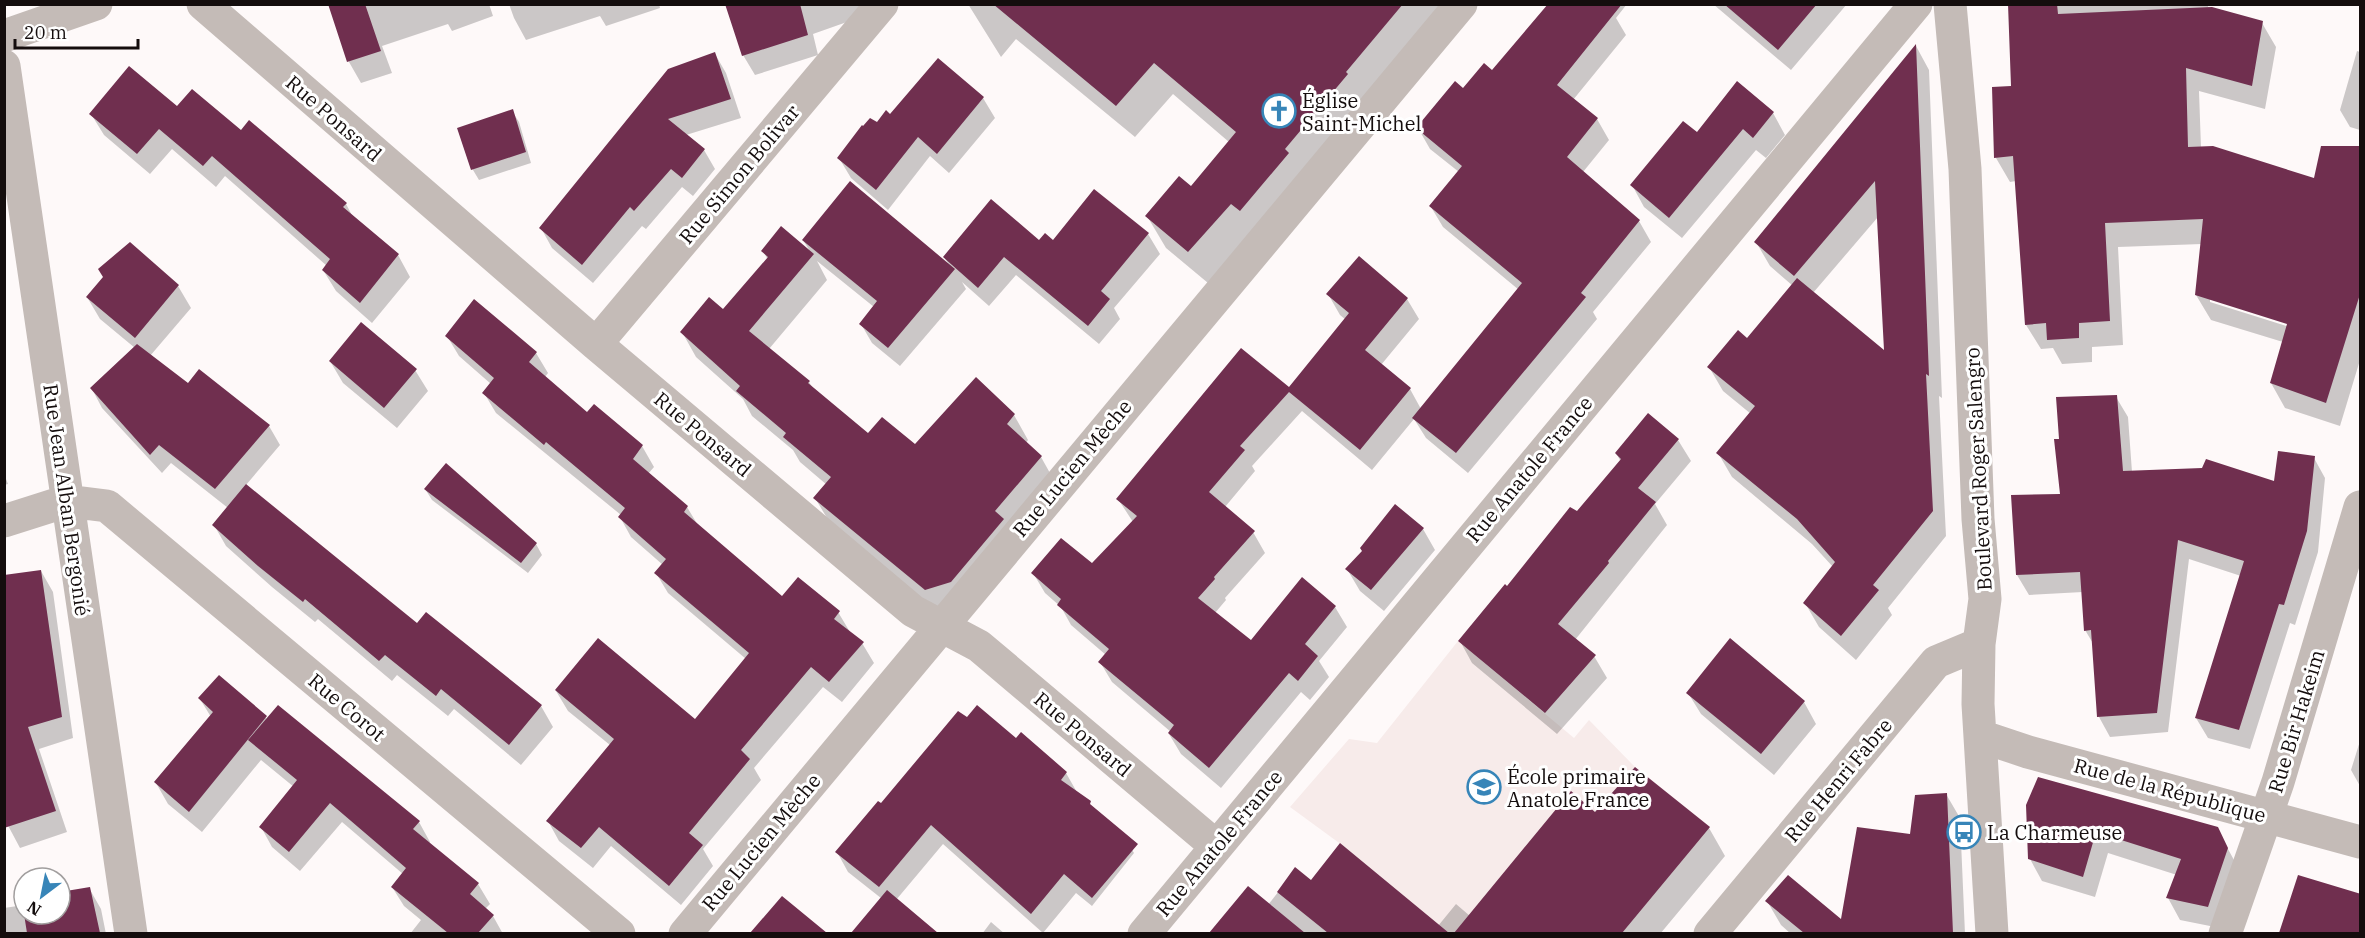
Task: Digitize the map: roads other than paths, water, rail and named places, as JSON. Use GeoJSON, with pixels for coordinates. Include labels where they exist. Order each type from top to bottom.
{"type":"FeatureCollection","features":[{"type":"Feature","properties":{"kind":"street"},"geometry":{"type":"LineString","coordinates":[[4,36],[96,4]]}},
{"type":"Feature","properties":{"kind":"street","name":"Rue Ponsard"},"geometry":{"type":"LineString","coordinates":[[203,4],[596,344],[913,611],[979,646],[1216,846]]}},
{"type":"Feature","properties":{"kind":"street","name":"Rue Simon Bolivar"},"geometry":{"type":"LineString","coordinates":[[596,344],[882,4]]}},
{"type":"Feature","properties":{"kind":"street","name":"Rue Lucien Mèche"},"geometry":{"type":"LineString","coordinates":[[685,933],[1461,4]]}},
{"type":"Feature","properties":{"kind":"street","name":"Rue Anatole France"},"geometry":{"type":"LineString","coordinates":[[1144,933],[1916,4]]}},
{"type":"Feature","properties":{"kind":"street","name":"Boulevard Roger Salengro"},"geometry":{"type":"LineString","coordinates":[[1950,4],[1965,169],[1978,519],[1984,599],[1979,644],[1980,736],[1992,933]]}},
{"type":"Feature","properties":{"kind":"street","name":"Rue Jean Alban Bergonié"},"geometry":{"type":"LineString","coordinates":[[4,66],[131,933]]}},
{"type":"Feature","properties":{"kind":"street"},"geometry":{"type":"LineString","coordinates":[[4,521],[67,501]]}},
{"type":"Feature","properties":{"kind":"street","name":"Rue Corot"},"geometry":{"type":"LineString","coordinates":[[67,501],[107,507],[619,933]]}},
{"type":"Feature","properties":{"kind":"street","name":"Rue Bir Hakeim"},"geometry":{"type":"LineString","coordinates":[[2225,933],[2267,816],[2361,507]]}},
{"type":"Feature","properties":{"kind":"street","name":"Rue Henri Fabre"},"geometry":{"type":"LineString","coordinates":[[1710,933],[1936,662],[1979,644]]}},
{"type":"Feature","properties":{"kind":"street","name":"Rue de la République"},"geometry":{"type":"LineString","coordinates":[[1980,736],[2028,752],[2361,842]]}},
{"type":"Feature","properties":{"kind":"place","name":"Église Saint-Michel"},"geometry":{"type":"Point","coordinates":[1279,111]}},
{"type":"Feature","properties":{"kind":"place","name":"École primaire Anatole France"},"geometry":{"type":"Point","coordinates":[1484,787]}},
{"type":"Feature","properties":{"kind":"place","name":"La Charmeuse"},"geometry":{"type":"Point","coordinates":[1964,832]}}]}
